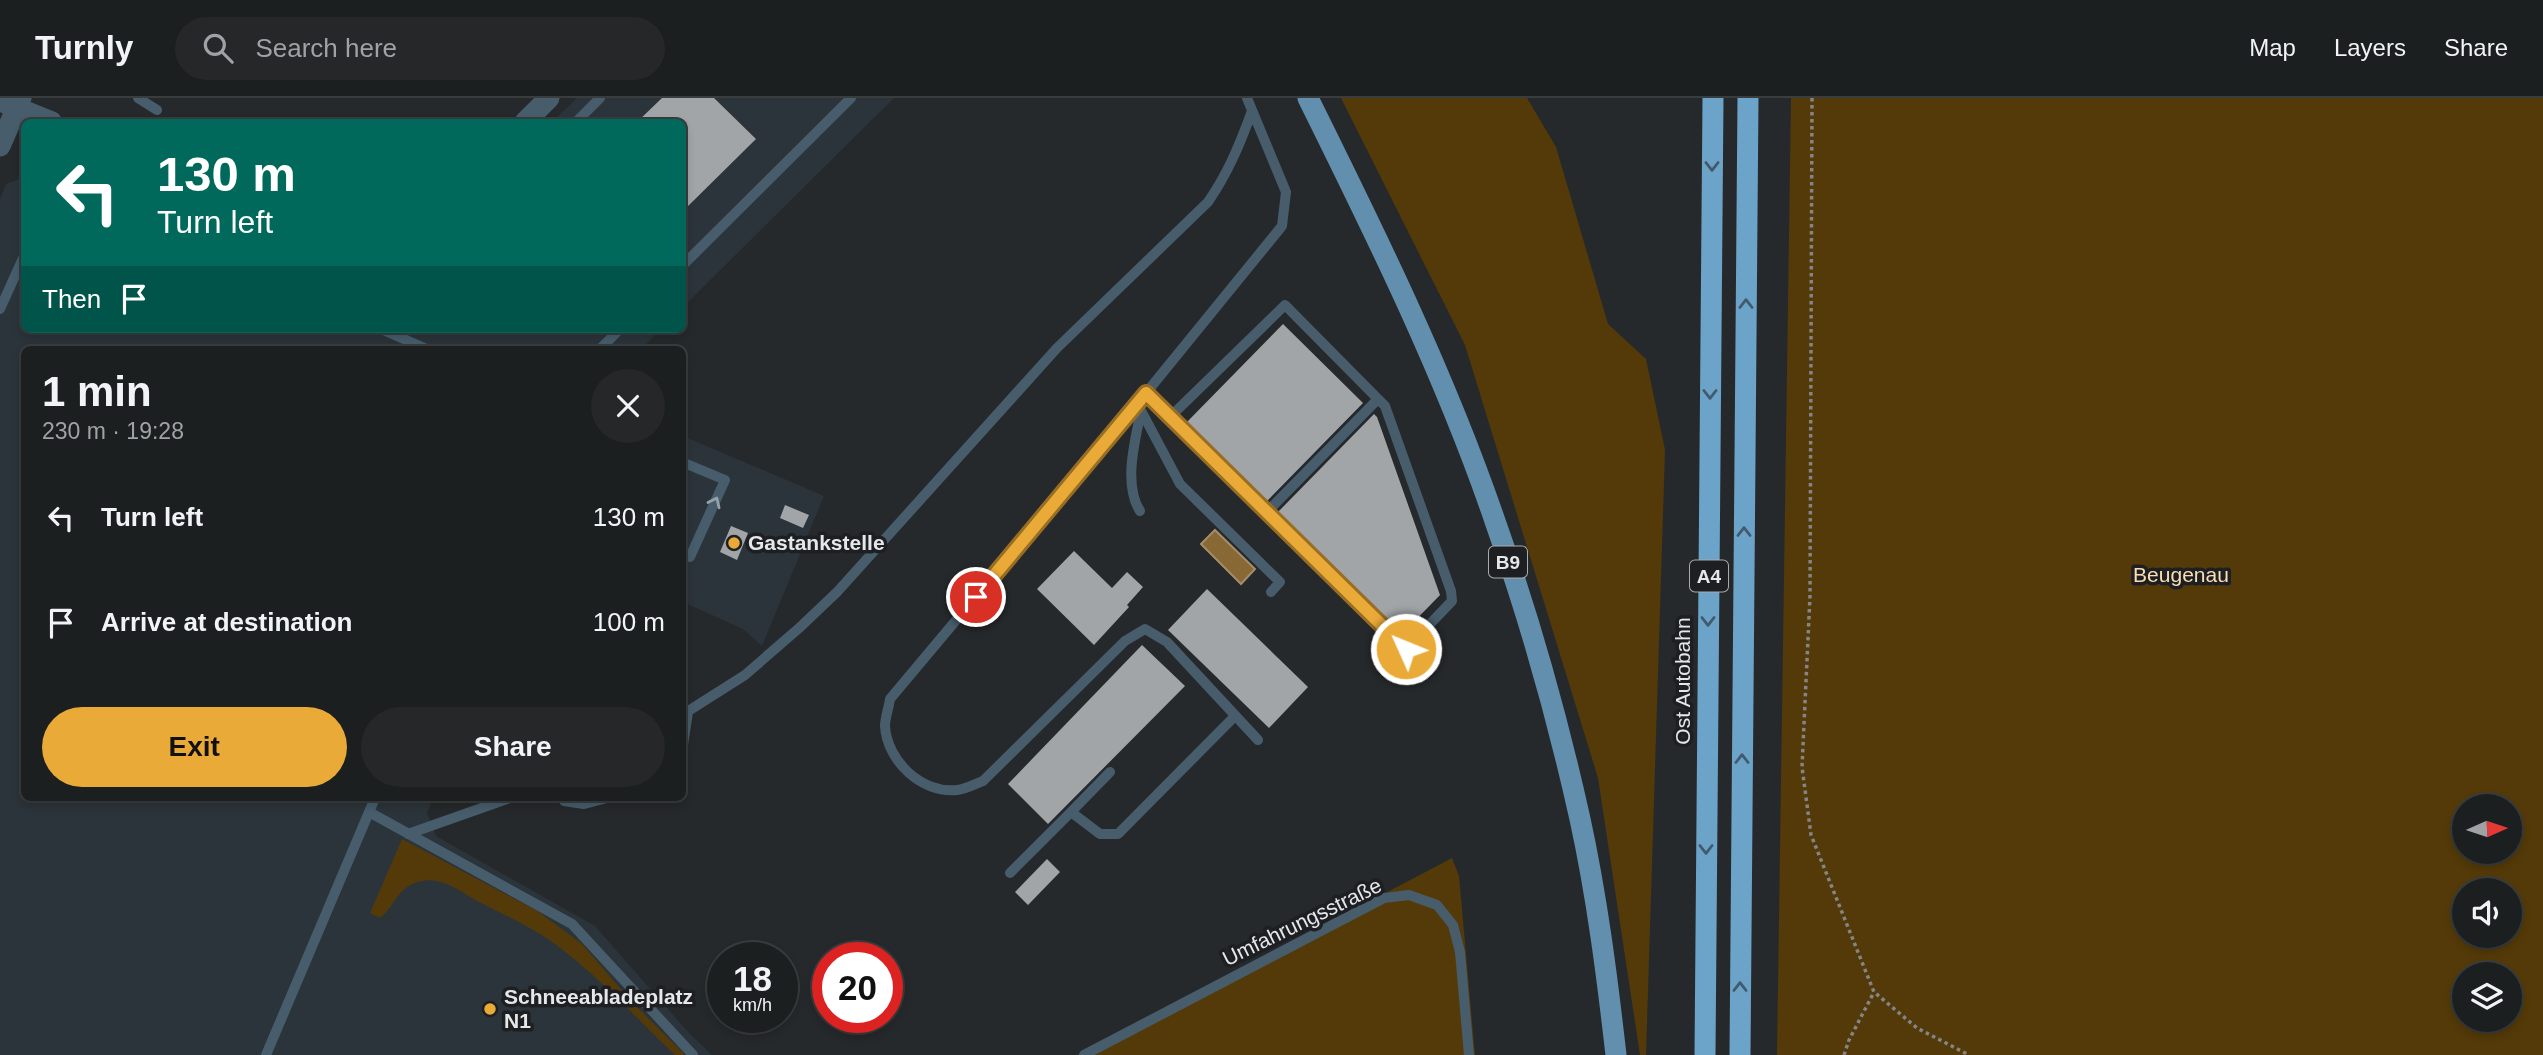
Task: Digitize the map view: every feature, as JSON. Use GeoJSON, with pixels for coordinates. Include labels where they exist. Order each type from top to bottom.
{"type":"FeatureCollection","features":[{"type":"Feature","properties":{"kind":"highway","name":"Ost Autobahn"},"geometry":{"type":"LineString","coordinates":[[1705,1055],[1713,98]]}},
{"type":"Feature","properties":{"kind":"highway","name":"A4"},"geometry":{"type":"LineString","coordinates":[[1740,1055],[1748,98]]}},
{"type":"Feature","properties":{"kind":"main road","name":"B9"},"geometry":{"type":"LineString","coordinates":[[1308,98],[1413,317],[1455,413],[1497,524],[1551,703],[1580,821],[1606,970],[1616,1055]]}},
{"type":"Feature","properties":{"kind":"street"},"geometry":{"type":"LineString","coordinates":[[527,119],[549,98]]}},
{"type":"Feature","properties":{"kind":"street"},"geometry":{"type":"LineString","coordinates":[[0,146],[12,102],[46,119]]}},
{"type":"Feature","properties":{"kind":"lane"},"geometry":{"type":"LineString","coordinates":[[138,98],[157,110],[153,98]]}},
{"type":"Feature","properties":{"kind":"lane"},"geometry":{"type":"LineString","coordinates":[[579,119],[600,98]]}},
{"type":"Feature","properties":{"kind":"lane"},"geometry":{"type":"LineString","coordinates":[[686,262],[851,98]]}},
{"type":"Feature","properties":{"kind":"lane"},"geometry":{"type":"LineString","coordinates":[[1247,98],[1286,192],[1282,226],[1146,393],[1139,407],[890,699],[885,726],[895,755],[914,779],[938,789],[958,790],[983,781],[1125,640],[1144,629],[1167,642],[1258,740]]}},
{"type":"Feature","properties":{"kind":"lane"},"geometry":{"type":"LineString","coordinates":[[686,713],[745,674],[838,591],[1057,348],[1208,202],[1224,180],[1252,111]]}},
{"type":"Feature","properties":{"kind":"lane"},"geometry":{"type":"LineString","coordinates":[[0,309],[21,263]]}},
{"type":"Feature","properties":{"kind":"lane"},"geometry":{"type":"LineString","coordinates":[[1146,393],[1406,649],[1452,601],[1451,591],[1385,406],[1285,305],[1171,417]]}},
{"type":"Feature","properties":{"kind":"lane"},"geometry":{"type":"LineString","coordinates":[[390,333],[420,346]]}},
{"type":"Feature","properties":{"kind":"lane"},"geometry":{"type":"LineString","coordinates":[[603,346],[616,333]]}},
{"type":"Feature","properties":{"kind":"lane"},"geometry":{"type":"LineString","coordinates":[[1266,512],[1378,399]]}},
{"type":"Feature","properties":{"kind":"lane"},"geometry":{"type":"LineString","coordinates":[[1139,407],[1131,490],[1140,511]]}},
{"type":"Feature","properties":{"kind":"lane"},"geometry":{"type":"LineString","coordinates":[[1139,407],[1180,484],[1280,582],[1271,592]]}},
{"type":"Feature","properties":{"kind":"lane"},"geometry":{"type":"LineString","coordinates":[[686,464],[725,480],[690,557],[686,556]]}},
{"type":"Feature","properties":{"kind":"lane"},"geometry":{"type":"LineString","coordinates":[[1071,812],[1100,834],[1118,834],[1235,716]]}},
{"type":"Feature","properties":{"kind":"lane"},"geometry":{"type":"LineString","coordinates":[[1010,873],[1110,772]]}},
{"type":"Feature","properties":{"kind":"lane"},"geometry":{"type":"LineString","coordinates":[[267,1055],[374,801]]}},
{"type":"Feature","properties":{"kind":"lane"},"geometry":{"type":"LineString","coordinates":[[408,834],[502,801]]}},
{"type":"Feature","properties":{"kind":"lane"},"geometry":{"type":"LineString","coordinates":[[565,801],[584,804],[596,801]]}},
{"type":"Feature","properties":{"kind":"lane"},"geometry":{"type":"LineString","coordinates":[[369,813],[572,924],[693,1055]]}},
{"type":"Feature","properties":{"kind":"lane","name":"Umfahrungsstraße"},"geometry":{"type":"LineString","coordinates":[[1084,1055],[1384,898],[1409,895],[1437,905],[1453,925],[1460,952],[1469,1055]]}},
{"type":"Feature","properties":{"kind":"path"},"geometry":{"type":"LineString","coordinates":[[1812,98],[1810,596],[1802,767],[1811,835],[1874,992],[1917,1028],[1969,1055]]}},
{"type":"Feature","properties":{"kind":"path"},"geometry":{"type":"LineString","coordinates":[[1844,1055],[1874,992]]}},
{"type":"Feature","properties":{"kind":"shaded area"},"geometry":{"type":"Polygon","coordinates":[[[577,98],[894,98],[686,304],[686,119],[555,119],[577,98]]]}},
{"type":"Feature","properties":{"kind":"shaded area"},"geometry":{"type":"Polygon","coordinates":[[[21,178],[21,333],[657,333],[644,346],[21,346],[21,801],[432,801],[427,813],[436,836],[595,926],[688,1032],[712,1055],[0,1055],[0,199],[6,184],[21,178]]]}},
{"type":"Feature","properties":{"kind":"shaded area"},"geometry":{"type":"Polygon","coordinates":[[[686,437],[824,496],[762,646],[743,629],[686,603],[686,437]]]}},
{"type":"Feature","properties":{"kind":"shaded area"},"geometry":{"type":"Polygon","coordinates":[[[1215,530],[1255,569],[1241,584],[1201,544],[1215,530]]]}},
{"type":"Feature","properties":{"kind":"green space"},"geometry":{"type":"Polygon","coordinates":[[[1341,98],[1527,98],[1556,147],[1608,324],[1646,359],[1665,450],[1646,1055],[1640,1055],[1598,778],[1465,345],[1341,98]]]}},
{"type":"Feature","properties":{"kind":"green space","name":"Beugenau"},"geometry":{"type":"Polygon","coordinates":[[[1791,98],[2543,98],[2543,1055],[1777,1055],[1791,98]]]}},
{"type":"Feature","properties":{"kind":"green space"},"geometry":{"type":"Polygon","coordinates":[[[402,839],[539,912],[582,944],[632,1002],[685,1055],[675,1055],[598,980],[548,939],[449,885],[434,880],[418,882],[405,888],[380,918],[370,913],[402,839]]]}},
{"type":"Feature","properties":{"kind":"green space"},"geometry":{"type":"Polygon","coordinates":[[[1452,858],[1459,876],[1475,1055],[1078,1055],[1452,858]]]}},
{"type":"Feature","properties":{"kind":"building"},"geometry":{"type":"Polygon","coordinates":[[[662,98],[714,98],[756,139],[686,208],[686,119],[640,119],[662,98]]]}},
{"type":"Feature","properties":{"kind":"building"},"geometry":{"type":"Polygon","coordinates":[[[1283,324],[1363,403],[1267,501],[1187,422],[1283,324]]]}},
{"type":"Feature","properties":{"kind":"building"},"geometry":{"type":"Polygon","coordinates":[[[1374,414],[1440,595],[1402,634],[1278,512],[1374,414]]]}},
{"type":"Feature","properties":{"kind":"building"},"geometry":{"type":"Polygon","coordinates":[[[785,505],[809,515],[803,528],[780,518],[785,505]]]}},
{"type":"Feature","properties":{"kind":"building","name":"Gastankstelle"},"geometry":{"type":"Polygon","coordinates":[[[731,526],[748,533],[737,560],[720,552],[731,526]]]}},
{"type":"Feature","properties":{"kind":"building"},"geometry":{"type":"Polygon","coordinates":[[[1074,551],[1112,588],[1127,572],[1143,587],[1127,605],[1129,607],[1094,645],[1037,589],[1074,551]]]}},
{"type":"Feature","properties":{"kind":"building"},"geometry":{"type":"Polygon","coordinates":[[[1207,589],[1308,687],[1269,728],[1168,630],[1207,589]]]}},
{"type":"Feature","properties":{"kind":"building"},"geometry":{"type":"Polygon","coordinates":[[[1142,645],[1185,686],[1048,824],[1008,784],[1142,645]]]}},
{"type":"Feature","properties":{"kind":"building"},"geometry":{"type":"Polygon","coordinates":[[[1047,859],[1060,872],[1028,905],[1015,892],[1047,859]]]}},
{"type":"Feature","properties":{"kind":"place","name":"Gastankstelle"},"geometry":{"type":"Point","coordinates":[734,543]}},
{"type":"Feature","properties":{"kind":"place","name":"Schneeabladeplatz N1"},"geometry":{"type":"Point","coordinates":[490,1009]}},
{"type":"Feature","properties":{"kind":"route"},"geometry":{"type":"LineString","coordinates":[[976,597],[1146,393],[1406,649]]}}]}
